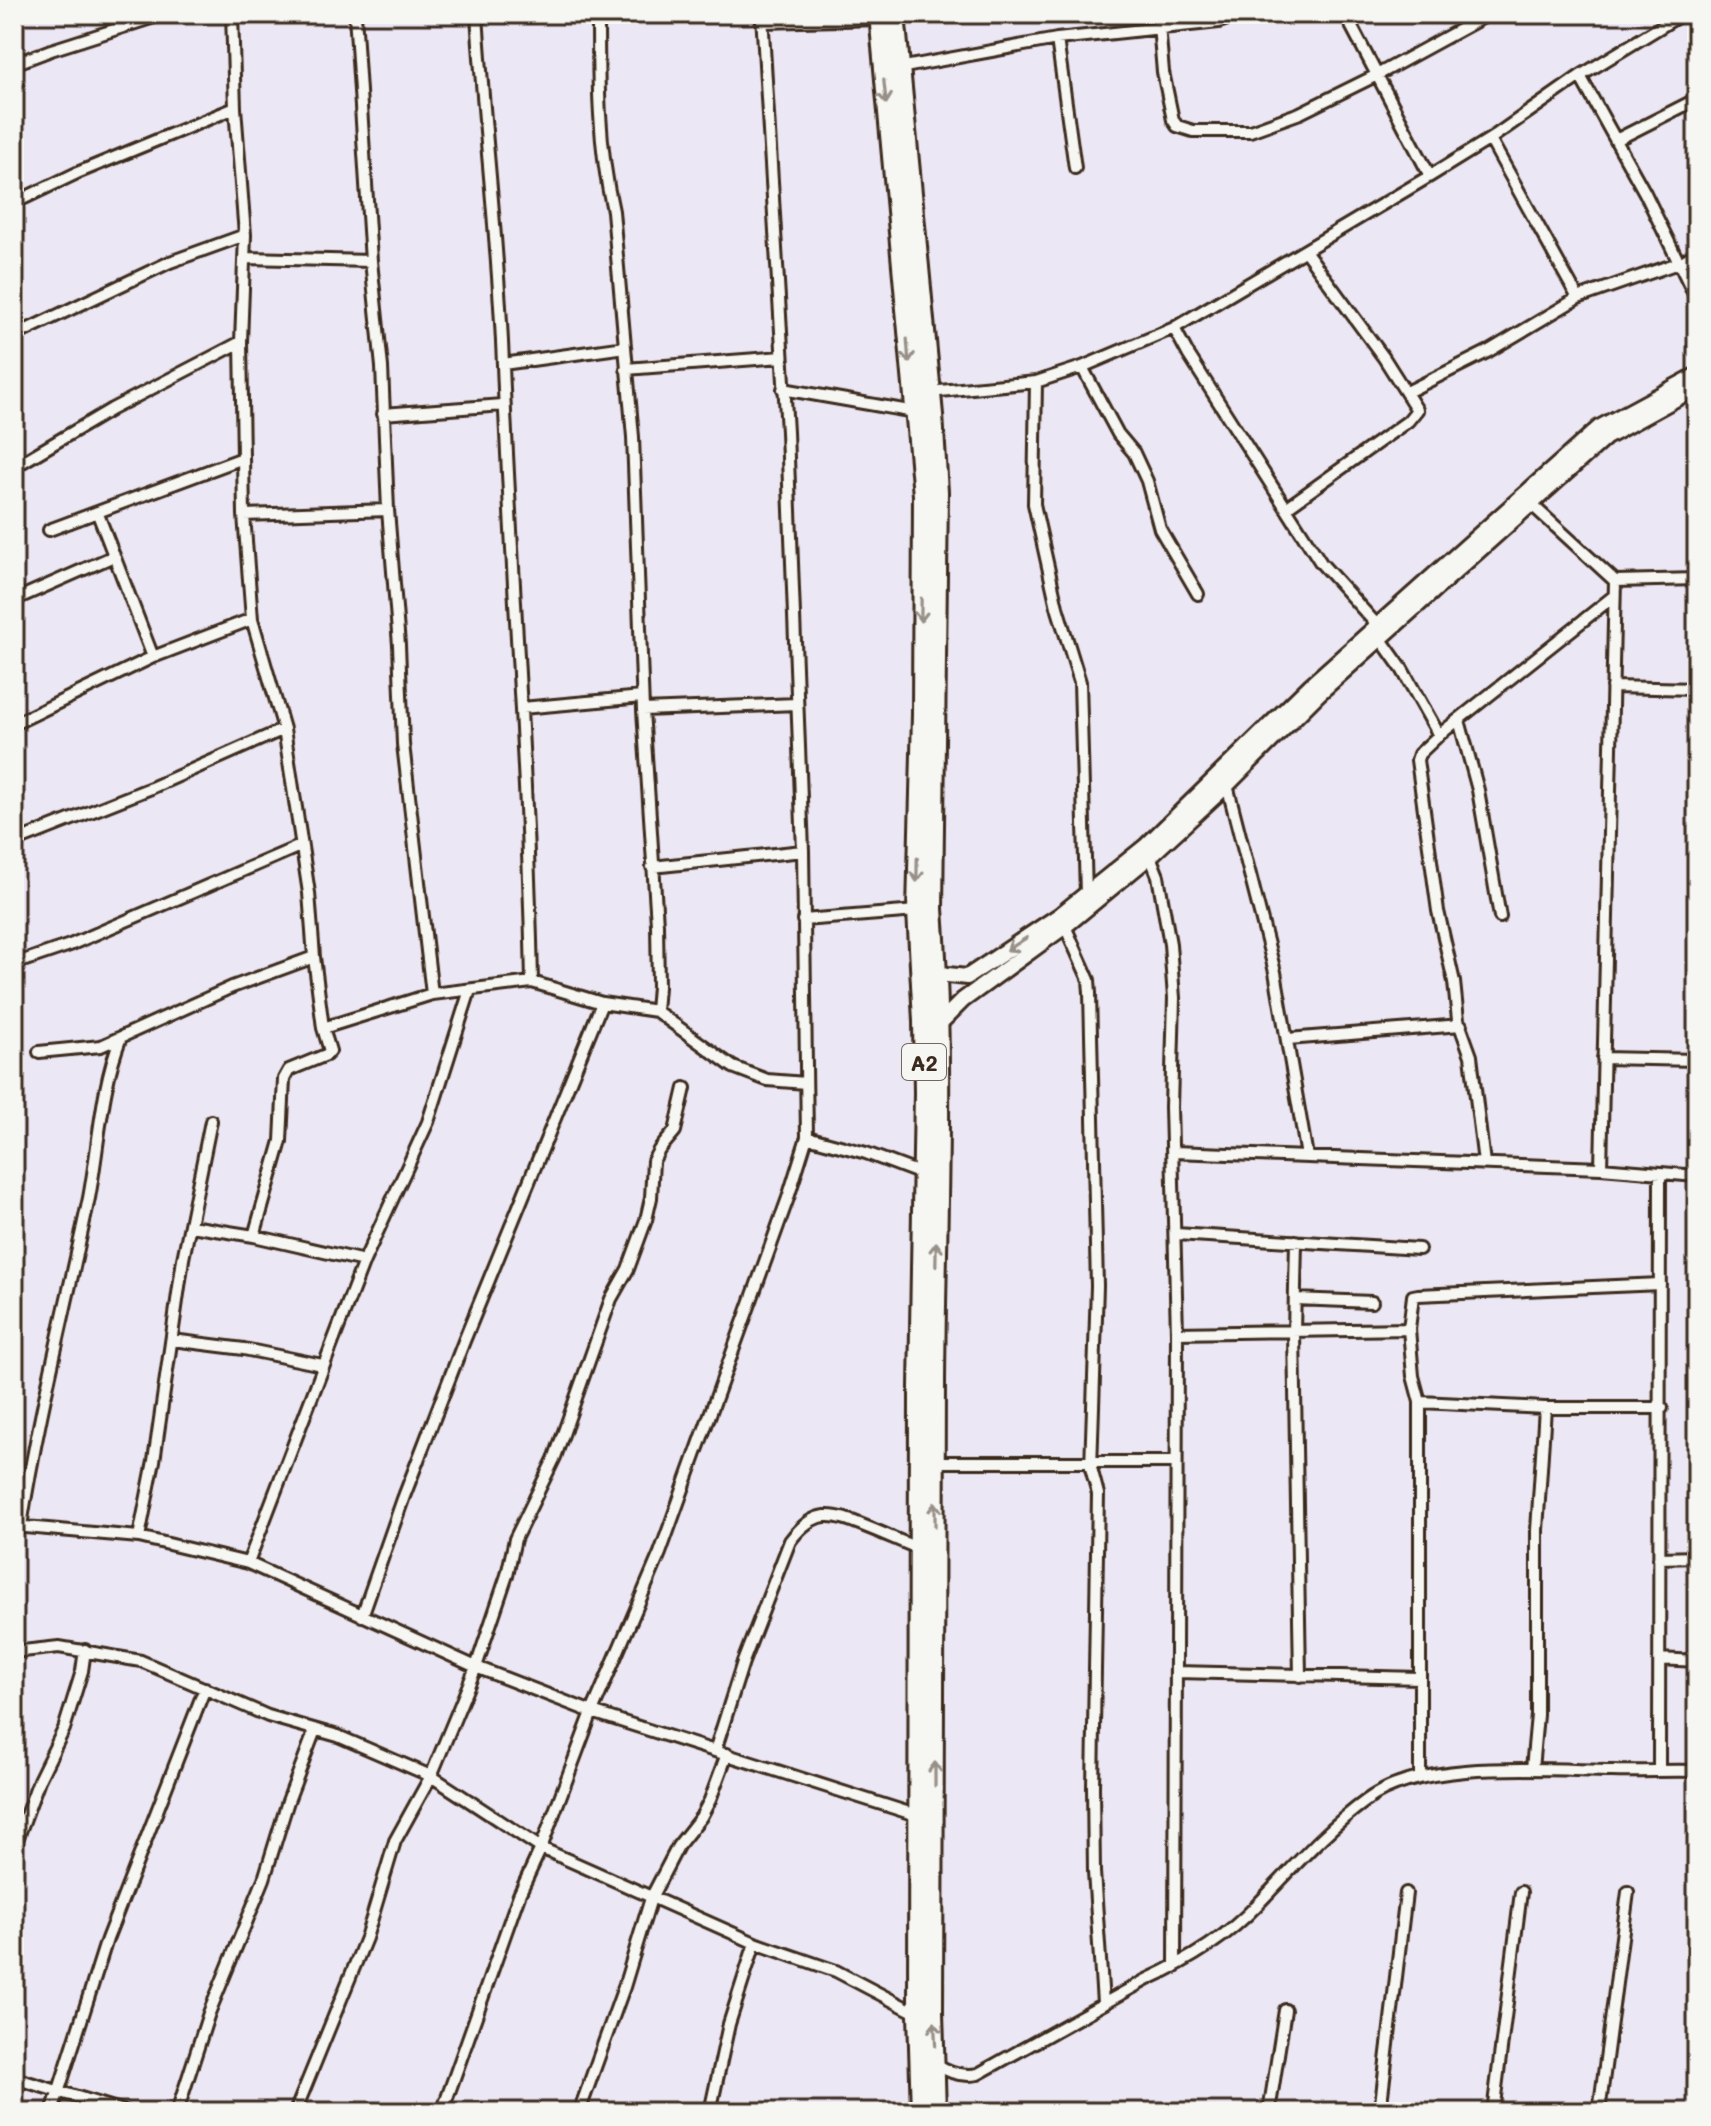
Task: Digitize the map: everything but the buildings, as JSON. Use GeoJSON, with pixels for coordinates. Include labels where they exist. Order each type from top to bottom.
{"type":"FeatureCollection","features":[{"type":"Feature","properties":{"kind":"highway","name":"A2"},"geometry":{"type":"LineString","coordinates":[[885,16],[899,68],[938,492],[926,801],[917,911],[923,1021],[918,2014],[921,2112]]}},
{"type":"Feature","properties":{"kind":"highway","name":"A2"},"geometry":{"type":"LineString","coordinates":[[885,16],[911,392],[923,495],[922,714],[938,974],[933,2012],[936,2112]]}},
{"type":"Feature","properties":{"kind":"street"},"geometry":{"type":"LineString","coordinates":[[14,64],[164,14]]}},
{"type":"Feature","properties":{"kind":"street"},"geometry":{"type":"LineString","coordinates":[[232,14],[246,258],[241,342],[244,515],[252,619],[284,729],[309,893],[323,1028],[330,1051],[289,1070],[284,1079],[281,1141],[254,1236]]}},
{"type":"Feature","properties":{"kind":"street"},"geometry":{"type":"LineString","coordinates":[[355,14],[371,261],[382,367],[403,744],[432,994]]}},
{"type":"Feature","properties":{"kind":"street"},"geometry":{"type":"LineString","coordinates":[[477,14],[503,364],[529,850],[532,982]]}},
{"type":"Feature","properties":{"kind":"street"},"geometry":{"type":"LineString","coordinates":[[598,14],[598,99],[606,180],[613,211],[634,452],[642,697],[657,924],[656,1011]]}},
{"type":"Feature","properties":{"kind":"street"},"geometry":{"type":"LineString","coordinates":[[1158,14],[1169,111],[1177,126],[1183,129],[1250,131],[1300,113],[1489,14]]}},
{"type":"Feature","properties":{"kind":"street"},"geometry":{"type":"LineString","coordinates":[[899,68],[1057,39],[1219,22],[1242,14]]}},
{"type":"Feature","properties":{"kind":"street"},"geometry":{"type":"LineString","coordinates":[[1345,14],[1430,176]]}},
{"type":"Feature","properties":{"kind":"street"},"geometry":{"type":"LineString","coordinates":[[911,392],[1036,382],[1082,367],[1174,328],[1306,252],[1490,139],[1580,76],[1682,14]]}},
{"type":"Feature","properties":{"kind":"street"},"geometry":{"type":"LineString","coordinates":[[442,2112],[519,1895],[541,1848],[592,1712],[660,1553],[788,1198],[807,1137],[803,851],[782,357],[762,18],[885,16]]}},
{"type":"Feature","properties":{"kind":"street"},"geometry":{"type":"LineString","coordinates":[[1057,39],[1075,168]]}},
{"type":"Feature","properties":{"kind":"street"},"geometry":{"type":"LineString","coordinates":[[1580,76],[1681,262],[1697,300]]}},
{"type":"Feature","properties":{"kind":"street"},"geometry":{"type":"LineString","coordinates":[[1616,140],[1697,99]]}},
{"type":"Feature","properties":{"kind":"street"},"geometry":{"type":"LineString","coordinates":[[14,203],[77,173],[235,108]]}},
{"type":"Feature","properties":{"kind":"street"},"geometry":{"type":"LineString","coordinates":[[1490,139],[1578,298]]}},
{"type":"Feature","properties":{"kind":"street"},"geometry":{"type":"LineString","coordinates":[[14,336],[170,262],[245,235]]}},
{"type":"Feature","properties":{"kind":"street"},"geometry":{"type":"LineString","coordinates":[[1286,508],[1414,416],[1417,410],[1306,252]]}},
{"type":"Feature","properties":{"kind":"street"},"geometry":{"type":"LineString","coordinates":[[1407,392],[1489,351],[1578,298],[1681,262],[1697,253]]}},
{"type":"Feature","properties":{"kind":"street"},"geometry":{"type":"LineString","coordinates":[[246,258],[371,261]]}},
{"type":"Feature","properties":{"kind":"street"},"geometry":{"type":"LineString","coordinates":[[1174,328],[1321,563],[1378,632],[1439,735]]}},
{"type":"Feature","properties":{"kind":"street"},"geometry":{"type":"LineString","coordinates":[[14,467],[112,409],[241,342]]}},
{"type":"Feature","properties":{"kind":"street"},"geometry":{"type":"LineString","coordinates":[[503,364],[625,347]]}},
{"type":"Feature","properties":{"kind":"street"},"geometry":{"type":"LineString","coordinates":[[626,369],[782,357]]}},
{"type":"Feature","properties":{"kind":"street"},"geometry":{"type":"LineString","coordinates":[[1082,367],[1118,434],[1134,453],[1147,481],[1160,529],[1198,594]]}},
{"type":"Feature","properties":{"kind":"street"},"geometry":{"type":"LineString","coordinates":[[939,1024],[963,1000],[1065,926],[1150,856],[1227,785],[1378,632],[1599,428],[1697,375]]}},
{"type":"Feature","properties":{"kind":"street"},"geometry":{"type":"LineString","coordinates":[[1036,382],[1032,472],[1034,504],[1057,607],[1080,682],[1086,894]]}},
{"type":"Feature","properties":{"kind":"street"},"geometry":{"type":"LineString","coordinates":[[938,974],[967,977],[1060,915],[1146,846],[1311,685],[1378,632],[1606,437],[1697,387]]}},
{"type":"Feature","properties":{"kind":"street"},"geometry":{"type":"LineString","coordinates":[[783,389],[915,412]]}},
{"type":"Feature","properties":{"kind":"street"},"geometry":{"type":"LineString","coordinates":[[383,414],[503,405]]}},
{"type":"Feature","properties":{"kind":"street"},"geometry":{"type":"LineString","coordinates":[[49,530],[243,458]]}},
{"type":"Feature","properties":{"kind":"street"},"geometry":{"type":"LineString","coordinates":[[1530,503],[1615,581],[1697,579]]}},
{"type":"Feature","properties":{"kind":"street"},"geometry":{"type":"LineString","coordinates":[[244,515],[388,510]]}},
{"type":"Feature","properties":{"kind":"street"},"geometry":{"type":"LineString","coordinates":[[98,514],[153,657]]}},
{"type":"Feature","properties":{"kind":"street"},"geometry":{"type":"LineString","coordinates":[[14,600],[114,556]]}},
{"type":"Feature","properties":{"kind":"street"},"geometry":{"type":"LineString","coordinates":[[1601,1168],[1615,581]]}},
{"type":"Feature","properties":{"kind":"street"},"geometry":{"type":"LineString","coordinates":[[1484,1163],[1471,1056],[1461,1025],[1438,911],[1417,760],[1419,754],[1439,735],[1614,596]]}},
{"type":"Feature","properties":{"kind":"street"},"geometry":{"type":"LineString","coordinates":[[14,724],[153,657],[252,619]]}},
{"type":"Feature","properties":{"kind":"street"},"geometry":{"type":"LineString","coordinates":[[1612,687],[1697,689]]}},
{"type":"Feature","properties":{"kind":"street"},"geometry":{"type":"LineString","coordinates":[[522,708],[642,697]]}},
{"type":"Feature","properties":{"kind":"street"},"geometry":{"type":"LineString","coordinates":[[643,710],[796,704]]}},
{"type":"Feature","properties":{"kind":"street"},"geometry":{"type":"LineString","coordinates":[[1459,720],[1478,790],[1500,917]]}},
{"type":"Feature","properties":{"kind":"street"},"geometry":{"type":"LineString","coordinates":[[14,842],[151,788],[284,729]]}},
{"type":"Feature","properties":{"kind":"street"},"geometry":{"type":"LineString","coordinates":[[1227,785],[1272,957],[1307,1156]]}},
{"type":"Feature","properties":{"kind":"street"},"geometry":{"type":"LineString","coordinates":[[14,964],[70,945],[300,846]]}},
{"type":"Feature","properties":{"kind":"street"},"geometry":{"type":"LineString","coordinates":[[652,867],[803,851]]}},
{"type":"Feature","properties":{"kind":"street"},"geometry":{"type":"LineString","coordinates":[[1150,856],[1158,876],[1170,944],[1174,998],[1171,1107],[1177,1333],[1175,1967]]}},
{"type":"Feature","properties":{"kind":"street"},"geometry":{"type":"LineString","coordinates":[[803,920],[917,911]]}},
{"type":"Feature","properties":{"kind":"street"},"geometry":{"type":"LineString","coordinates":[[1065,926],[1089,980],[1090,993],[1097,1271],[1091,1464],[1098,1494],[1094,1872],[1103,2003]]}},
{"type":"Feature","properties":{"kind":"street"},"geometry":{"type":"LineString","coordinates":[[39,1052],[101,1046],[232,987],[314,957]]}},
{"type":"Feature","properties":{"kind":"street"},"geometry":{"type":"LineString","coordinates":[[323,1028],[432,994],[532,982],[602,1003],[656,1011],[733,1067],[767,1080],[806,1083]]}},
{"type":"Feature","properties":{"kind":"street"},"geometry":{"type":"LineString","coordinates":[[248,1563],[364,1261],[428,1122],[470,990]]}},
{"type":"Feature","properties":{"kind":"street"},"geometry":{"type":"LineString","coordinates":[[362,1616],[464,1341],[602,1003]]}},
{"type":"Feature","properties":{"kind":"street"},"geometry":{"type":"LineString","coordinates":[[1288,1039],[1461,1025]]}},
{"type":"Feature","properties":{"kind":"street"},"geometry":{"type":"LineString","coordinates":[[121,1037],[108,1087],[69,1295],[18,1526],[139,1537],[248,1563],[476,1667],[592,1712],[919,1816]]}},
{"type":"Feature","properties":{"kind":"street"},"geometry":{"type":"LineString","coordinates":[[1603,1058],[1697,1060]]}},
{"type":"Feature","properties":{"kind":"street"},"geometry":{"type":"LineString","coordinates":[[295,2112],[366,1938],[395,1841],[431,1776],[476,1667],[507,1575],[515,1539],[555,1457],[611,1299],[628,1269],[646,1220],[653,1161],[675,1131],[685,1088]]}},
{"type":"Feature","properties":{"kind":"street"},"geometry":{"type":"LineString","coordinates":[[139,1537],[183,1259],[211,1121]]}},
{"type":"Feature","properties":{"kind":"street"},"geometry":{"type":"LineString","coordinates":[[807,1137],[866,1153],[922,1174]]}},
{"type":"Feature","properties":{"kind":"street"},"geometry":{"type":"LineString","coordinates":[[1174,1152],[1601,1168],[1697,1176]]}},
{"type":"Feature","properties":{"kind":"street"},"geometry":{"type":"LineString","coordinates":[[1659,1770],[1660,1175]]}},
{"type":"Feature","properties":{"kind":"street"},"geometry":{"type":"LineString","coordinates":[[191,1226],[254,1236],[364,1261]]}},
{"type":"Feature","properties":{"kind":"street"},"geometry":{"type":"LineString","coordinates":[[1176,1234],[1419,1249]]}},
{"type":"Feature","properties":{"kind":"street"},"geometry":{"type":"LineString","coordinates":[[1296,1241],[1294,1333],[1300,1676]]}},
{"type":"Feature","properties":{"kind":"street"},"geometry":{"type":"LineString","coordinates":[[1420,1776],[1420,1402],[1413,1376],[1409,1329],[1413,1296],[1660,1284]]}},
{"type":"Feature","properties":{"kind":"street"},"geometry":{"type":"LineString","coordinates":[[1295,1299],[1372,1302]]}},
{"type":"Feature","properties":{"kind":"street"},"geometry":{"type":"LineString","coordinates":[[1177,1333],[1409,1329]]}},
{"type":"Feature","properties":{"kind":"street"},"geometry":{"type":"LineString","coordinates":[[172,1340],[244,1349],[322,1365]]}},
{"type":"Feature","properties":{"kind":"street"},"geometry":{"type":"LineString","coordinates":[[1420,1402],[1545,1408],[1662,1408]]}},
{"type":"Feature","properties":{"kind":"street"},"geometry":{"type":"LineString","coordinates":[[1532,1769],[1537,1715],[1537,1530],[1545,1408]]}},
{"type":"Feature","properties":{"kind":"street"},"geometry":{"type":"LineString","coordinates":[[936,1462],[1175,1462]]}},
{"type":"Feature","properties":{"kind":"street"},"geometry":{"type":"LineString","coordinates":[[715,1751],[743,1662],[790,1541],[798,1530],[813,1520],[838,1515],[920,1549]]}},
{"type":"Feature","properties":{"kind":"street"},"geometry":{"type":"LineString","coordinates":[[1659,1558],[1697,1557]]}},
{"type":"Feature","properties":{"kind":"street"},"geometry":{"type":"LineString","coordinates":[[14,1652],[59,1647],[141,1661],[268,1716],[338,1736],[431,1776],[541,1848],[755,1943],[836,1971],[918,2014]]}},
{"type":"Feature","properties":{"kind":"street"},"geometry":{"type":"LineString","coordinates":[[14,1848],[39,1780],[64,1729],[82,1671],[85,1650]]}},
{"type":"Feature","properties":{"kind":"street"},"geometry":{"type":"LineString","coordinates":[[1659,1659],[1697,1661]]}},
{"type":"Feature","properties":{"kind":"street"},"geometry":{"type":"LineString","coordinates":[[1177,1672],[1420,1678]]}},
{"type":"Feature","properties":{"kind":"street"},"geometry":{"type":"LineString","coordinates":[[52,2112],[107,1939],[205,1688]]}},
{"type":"Feature","properties":{"kind":"street"},"geometry":{"type":"LineString","coordinates":[[177,2112],[209,2013],[264,1879],[288,1801],[315,1730]]}},
{"type":"Feature","properties":{"kind":"street"},"geometry":{"type":"LineString","coordinates":[[579,2112],[624,1987],[651,1898],[678,1846],[710,1800],[727,1754]]}},
{"type":"Feature","properties":{"kind":"street"},"geometry":{"type":"LineString","coordinates":[[936,2064],[968,2076],[978,2074],[1103,2003],[1175,1967],[1255,1907],[1294,1864],[1369,1798],[1420,1776],[1532,1769],[1697,1771]]}},
{"type":"Feature","properties":{"kind":"street"},"geometry":{"type":"LineString","coordinates":[[1493,2112],[1521,1892]]}},
{"type":"Feature","properties":{"kind":"street"},"geometry":{"type":"LineString","coordinates":[[1599,2112],[1628,1892]]}},
{"type":"Feature","properties":{"kind":"street"},"geometry":{"type":"LineString","coordinates":[[1380,2112],[1406,1893]]}},
{"type":"Feature","properties":{"kind":"street"},"geometry":{"type":"LineString","coordinates":[[710,2112],[729,2024],[755,1943]]}},
{"type":"Feature","properties":{"kind":"street"},"geometry":{"type":"LineString","coordinates":[[1269,2112],[1285,2010]]}},
{"type":"Feature","properties":{"kind":"street"},"geometry":{"type":"LineString","coordinates":[[14,2078],[127,2112]]}}]}
